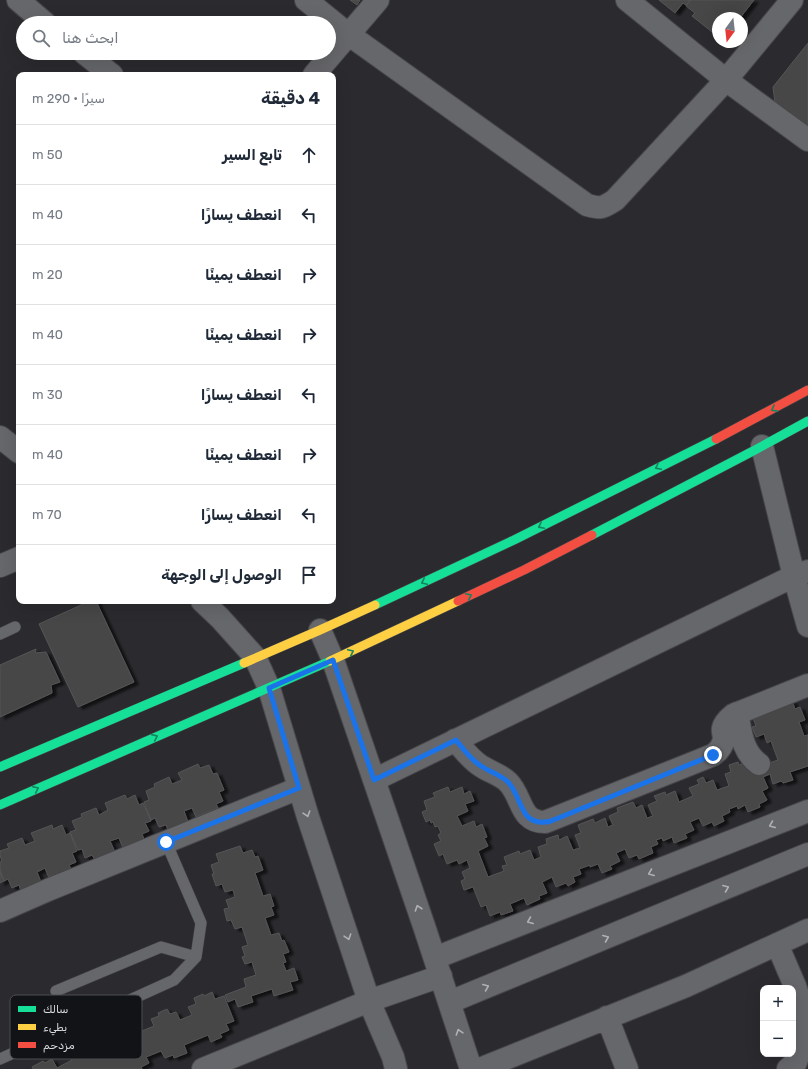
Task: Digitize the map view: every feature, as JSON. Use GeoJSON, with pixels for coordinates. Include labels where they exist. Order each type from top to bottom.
{"type":"FeatureCollection","features":[{"type":"Feature","properties":{"kind":"main road"},"geometry":{"type":"LineString","coordinates":[[0,767],[320,630],[514,540],[741,426],[808,390]]}},
{"type":"Feature","properties":{"kind":"main road"},"geometry":{"type":"LineString","coordinates":[[0,805],[333,660],[524,570],[808,421]]}},
{"type":"Feature","properties":{"kind":"street"},"geometry":{"type":"LineString","coordinates":[[18,0],[37,16]]}},
{"type":"Feature","properties":{"kind":"street"},"geometry":{"type":"LineString","coordinates":[[306,0],[326,16]]}},
{"type":"Feature","properties":{"kind":"street"},"geometry":{"type":"LineString","coordinates":[[336,48],[378,0]]}},
{"type":"Feature","properties":{"kind":"street"},"geometry":{"type":"LineString","coordinates":[[627,0],[726,80],[808,140]]}},
{"type":"Feature","properties":{"kind":"street"},"geometry":{"type":"LineString","coordinates":[[336,24],[587,205],[604,207],[615,200],[726,80],[792,0]]}},
{"type":"Feature","properties":{"kind":"street"},"geometry":{"type":"LineString","coordinates":[[93,60],[108,72]]}},
{"type":"Feature","properties":{"kind":"street"},"geometry":{"type":"LineString","coordinates":[[316,72],[326,60]]}},
{"type":"Feature","properties":{"kind":"street"},"geometry":{"type":"LineString","coordinates":[[762,446],[801,574],[808,626]]}},
{"type":"Feature","properties":{"kind":"street"},"geometry":{"type":"LineString","coordinates":[[0,566],[16,559]]}},
{"type":"Feature","properties":{"kind":"street"},"geometry":{"type":"LineString","coordinates":[[374,780],[801,574]]}},
{"type":"Feature","properties":{"kind":"street"},"geometry":{"type":"LineString","coordinates":[[205,604],[220,618],[255,658],[269,688],[299,788],[369,1001],[393,1057],[396,1069]]}},
{"type":"Feature","properties":{"kind":"street"},"geometry":{"type":"LineString","coordinates":[[320,630],[333,660],[450,1002],[471,1069]]}},
{"type":"Feature","properties":{"kind":"street"},"geometry":{"type":"LineString","coordinates":[[456,740],[472,759],[508,782],[528,817],[539,822],[545,822],[551,821],[713,755],[721,748],[723,743],[723,728],[725,723],[733,715],[808,685]]}},
{"type":"Feature","properties":{"kind":"street"},"geometry":{"type":"LineString","coordinates":[[737,713],[746,749],[749,755],[759,764]]}},
{"type":"Feature","properties":{"kind":"street"},"geometry":{"type":"LineString","coordinates":[[0,911],[299,788]]}},
{"type":"Feature","properties":{"kind":"street"},"geometry":{"type":"LineString","coordinates":[[203,1069],[369,1001],[438,967],[808,811]]}},
{"type":"Feature","properties":{"kind":"street"},"geometry":{"type":"LineString","coordinates":[[450,1002],[808,854]]}},
{"type":"Feature","properties":{"kind":"street"},"geometry":{"type":"LineString","coordinates":[[480,1069],[686,986],[808,930]]}},
{"type":"Feature","properties":{"kind":"street"},"geometry":{"type":"LineString","coordinates":[[777,944],[803,1009],[806,1035],[796,1062],[788,1069]]}},
{"type":"Feature","properties":{"kind":"street"},"geometry":{"type":"LineString","coordinates":[[607,1017],[627,1069]]}},
{"type":"Feature","properties":{"kind":"lane"},"geometry":{"type":"LineString","coordinates":[[0,634],[15,627]]}},
{"type":"Feature","properties":{"kind":"lane"},"geometry":{"type":"LineString","coordinates":[[141,995],[174,980],[196,957],[201,923],[166,842]]}},
{"type":"Feature","properties":{"kind":"lane"},"geometry":{"type":"LineString","coordinates":[[56,992],[161,947],[196,957]]}},
{"type":"Feature","properties":{"kind":"lane"},"geometry":{"type":"LineString","coordinates":[[0,1059],[10,1054]]}},
{"type":"Feature","properties":{"kind":"building"},"geometry":{"type":"Polygon","coordinates":[[[350,0],[360,0],[357,5],[350,0]]]}},
{"type":"Feature","properties":{"kind":"building"},"geometry":{"type":"Polygon","coordinates":[[[659,0],[690,0],[686,5],[683,3],[675,13],[659,0]]]}},
{"type":"Feature","properties":{"kind":"building"},"geometry":{"type":"Polygon","coordinates":[[[691,0],[754,0],[745,12],[712,12],[712,32],[692,16],[695,13],[686,6],[691,0]]]}},
{"type":"Feature","properties":{"kind":"building"},"geometry":{"type":"Polygon","coordinates":[[[808,43],[808,130],[775,103],[773,87],[808,43]]]}},
{"type":"Feature","properties":{"kind":"building"},"geometry":{"type":"Polygon","coordinates":[[[83,604],[97,604],[134,682],[78,707],[39,624],[83,604]]]}},
{"type":"Feature","properties":{"kind":"building"},"geometry":{"type":"Polygon","coordinates":[[[36,649],[35,653],[46,652],[60,682],[51,685],[52,693],[0,717],[0,665],[36,649]]]}},
{"type":"Feature","properties":{"kind":"building"},"geometry":{"type":"Polygon","coordinates":[[[792,701],[795,709],[800,707],[805,720],[799,722],[804,736],[808,735],[808,766],[790,772],[793,780],[783,783],[781,781],[773,784],[770,774],[763,777],[768,788],[762,791],[767,800],[759,804],[760,807],[748,812],[745,805],[738,809],[737,806],[729,809],[730,812],[722,816],[724,821],[714,826],[712,822],[703,826],[699,818],[690,822],[694,830],[685,834],[687,838],[674,843],[672,837],[663,841],[662,838],[656,840],[658,844],[651,847],[653,853],[639,859],[637,855],[629,858],[625,849],[616,853],[620,861],[610,866],[612,869],[602,873],[598,864],[579,869],[581,874],[573,877],[575,882],[568,886],[566,883],[556,887],[552,877],[542,882],[547,893],[539,896],[540,899],[527,905],[524,898],[510,904],[513,911],[501,915],[500,912],[490,916],[486,905],[481,907],[473,887],[464,890],[461,881],[465,879],[462,872],[470,868],[467,860],[459,864],[457,860],[447,864],[443,854],[439,856],[434,844],[441,841],[438,835],[441,833],[438,826],[435,827],[433,822],[431,823],[430,820],[426,822],[422,812],[427,810],[424,801],[435,797],[433,793],[448,787],[450,792],[462,787],[464,794],[470,791],[474,801],[465,804],[468,811],[457,816],[462,826],[474,821],[476,827],[482,824],[487,837],[484,838],[488,846],[478,851],[488,877],[504,871],[502,866],[507,865],[504,857],[519,851],[520,854],[530,850],[534,860],[541,857],[538,847],[547,844],[546,839],[558,835],[559,840],[567,836],[573,850],[580,848],[575,835],[581,833],[578,825],[593,819],[595,823],[605,818],[608,827],[613,825],[609,816],[618,812],[617,808],[633,802],[636,808],[642,805],[647,818],[653,816],[648,805],[657,801],[654,796],[665,792],[666,795],[675,791],[679,802],[693,796],[689,788],[699,784],[697,780],[703,777],[706,783],[713,780],[717,790],[729,786],[725,774],[731,772],[729,765],[738,762],[739,765],[749,761],[752,769],[778,760],[771,741],[767,743],[764,734],[756,737],[752,727],[756,726],[753,718],[792,701]]]}},
{"type":"Feature","properties":{"kind":"building"},"geometry":{"type":"Polygon","coordinates":[[[198,764],[200,768],[209,765],[213,774],[217,773],[224,790],[219,792],[223,801],[216,804],[218,808],[196,817],[192,808],[184,811],[188,822],[168,830],[166,825],[159,827],[155,818],[151,820],[144,802],[149,800],[146,791],[155,787],[154,784],[169,777],[172,784],[182,780],[178,773],[198,764]]]}},
{"type":"Feature","properties":{"kind":"building"},"geometry":{"type":"Polygon","coordinates":[[[125,795],[127,799],[135,795],[139,805],[143,803],[151,821],[145,823],[149,831],[142,834],[144,839],[123,848],[119,838],[110,841],[115,852],[95,860],[92,855],[85,858],[82,849],[78,850],[70,832],[76,830],[72,821],[82,817],[81,814],[96,808],[99,815],[108,810],[105,803],[125,795]]]}},
{"type":"Feature","properties":{"kind":"building"},"geometry":{"type":"Polygon","coordinates":[[[52,825],[53,829],[62,825],[66,835],[70,833],[77,851],[72,853],[76,862],[69,865],[71,869],[49,878],[45,868],[37,872],[41,882],[21,891],[19,885],[12,888],[8,879],[4,881],[0,870],[0,862],[2,861],[0,851],[9,848],[7,844],[22,838],[25,845],[35,841],[31,833],[52,825]]]}},
{"type":"Feature","properties":{"kind":"building"},"geometry":{"type":"Polygon","coordinates":[[[240,846],[243,853],[252,850],[255,857],[258,856],[263,870],[255,873],[263,896],[270,894],[274,906],[271,907],[274,915],[265,918],[271,935],[279,933],[282,941],[284,940],[289,952],[283,954],[286,962],[283,963],[286,971],[294,968],[298,980],[290,982],[293,990],[274,996],[272,989],[251,996],[253,1002],[238,1007],[235,999],[228,1002],[225,995],[246,987],[244,979],[256,975],[252,962],[245,964],[242,957],[245,956],[242,947],[248,945],[242,927],[235,929],[231,920],[227,921],[224,909],[229,908],[226,900],[235,897],[233,890],[225,892],[222,884],[216,886],[211,865],[219,862],[216,854],[240,846]]]}},
{"type":"Feature","properties":{"kind":"building"},"geometry":{"type":"Polygon","coordinates":[[[0,872],[4,881],[0,883],[0,872]]]}},
{"type":"Feature","properties":{"kind":"building"},"geometry":{"type":"Polygon","coordinates":[[[212,992],[215,999],[224,996],[234,1021],[226,1024],[229,1030],[220,1034],[222,1037],[211,1042],[208,1035],[184,1045],[187,1053],[174,1058],[173,1055],[165,1058],[161,1051],[146,1057],[149,1063],[141,1067],[142,1069],[33,1069],[32,1067],[43,1061],[45,1063],[52,1059],[57,1068],[72,1060],[71,1059],[142,1059],[142,1031],[154,1026],[151,1019],[159,1016],[158,1013],[167,1009],[170,1014],[176,1012],[180,1020],[192,1015],[188,1007],[196,1004],[194,998],[203,994],[204,996],[212,992]]]}},
{"type":"Feature","properties":{"kind":"traffic: fast"},"geometry":{"type":"LineString","coordinates":[[592,535],[808,421]]}},
{"type":"Feature","properties":{"kind":"traffic: fast"},"geometry":{"type":"LineString","coordinates":[[375,605],[514,540],[716,439]]}},
{"type":"Feature","properties":{"kind":"traffic: fast"},"geometry":{"type":"LineString","coordinates":[[0,805],[330,661]]}},
{"type":"Feature","properties":{"kind":"traffic: fast"},"geometry":{"type":"LineString","coordinates":[[0,767],[244,663]]}},
{"type":"Feature","properties":{"kind":"traffic: slow"},"geometry":{"type":"LineString","coordinates":[[330,661],[458,601]]}},
{"type":"Feature","properties":{"kind":"traffic: slow"},"geometry":{"type":"LineString","coordinates":[[244,663],[375,605]]}},
{"type":"Feature","properties":{"kind":"traffic: jam"},"geometry":{"type":"LineString","coordinates":[[716,439],[808,390]]}},
{"type":"Feature","properties":{"kind":"traffic: jam"},"geometry":{"type":"LineString","coordinates":[[458,601],[524,570],[592,535]]}},
{"type":"Feature","properties":{"kind":"route"},"geometry":{"type":"LineString","coordinates":[[166,842],[299,788],[269,688],[333,660],[374,780],[456,740],[472,759],[508,782],[524,812],[528,817],[539,822],[551,821],[713,755]]}}]}
